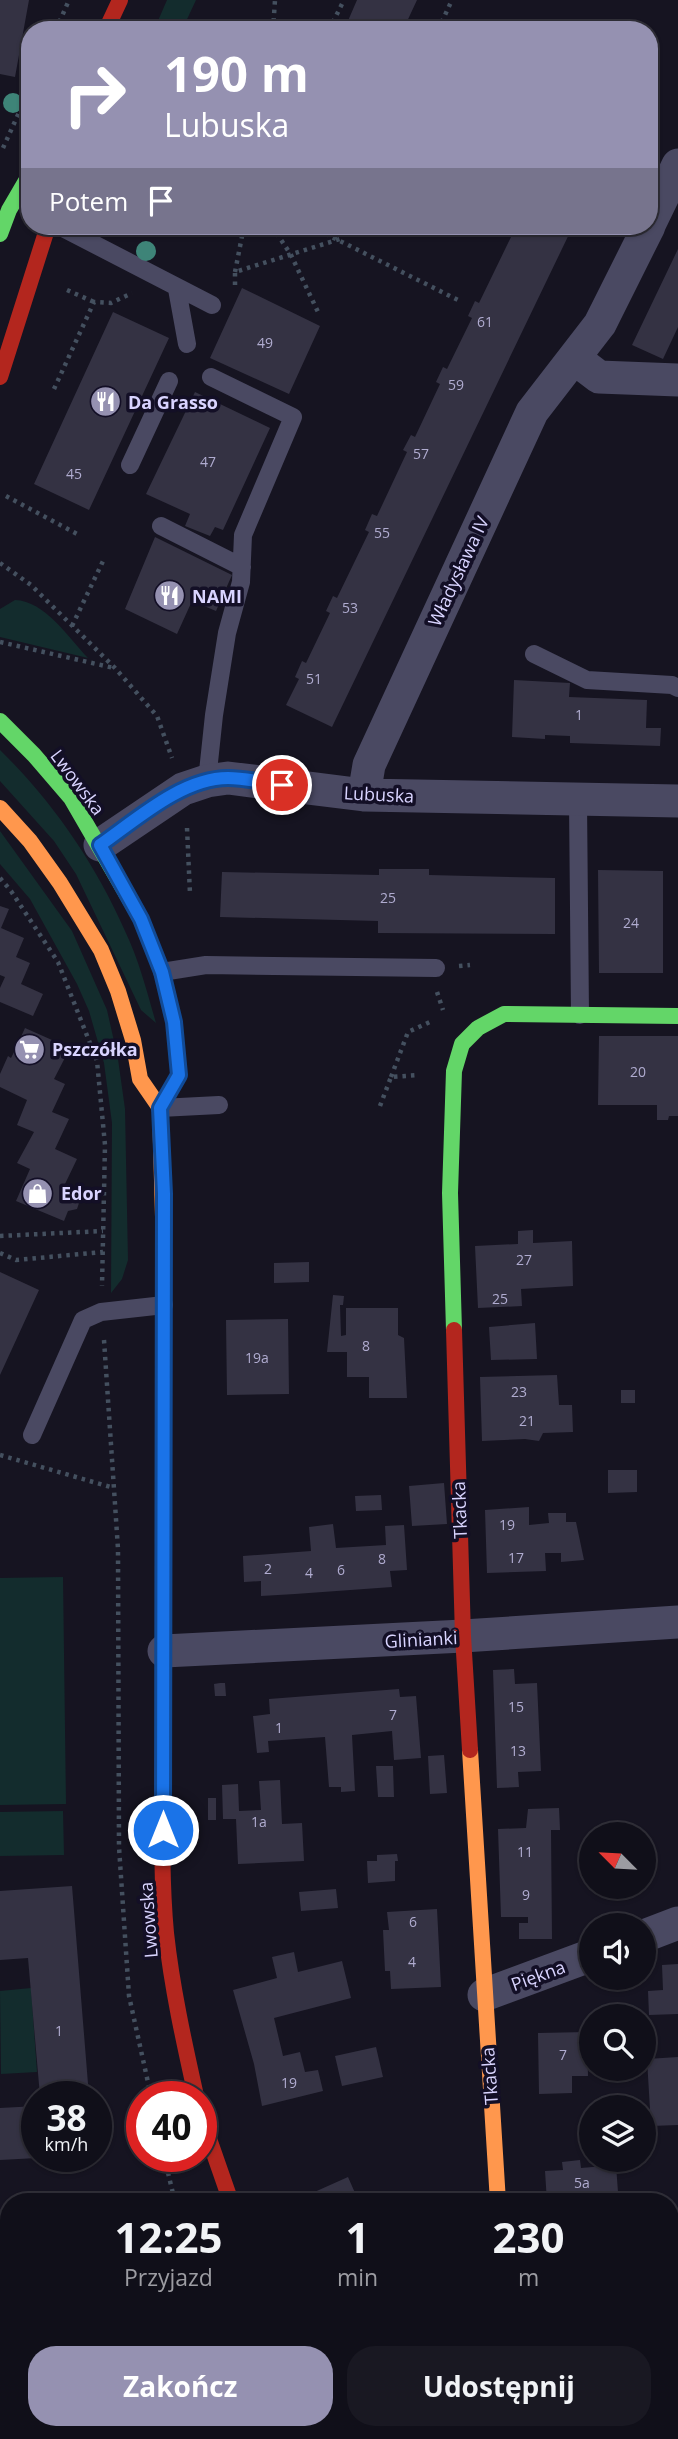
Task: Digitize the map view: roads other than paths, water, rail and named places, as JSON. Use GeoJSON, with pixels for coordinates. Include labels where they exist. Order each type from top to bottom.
{"type":"FeatureCollection","features":[{"type":"Feature","properties":{"kind":"street"},"geometry":{"type":"LineString","coordinates":[[110,21],[120,0]]}},
{"type":"Feature","properties":{"kind":"street","name":"Władysława IV"},"geometry":{"type":"LineString","coordinates":[[658,206],[678,165]]}},
{"type":"Feature","properties":{"kind":"street"},"geometry":{"type":"LineString","coordinates":[[0,234],[21,189]]}},
{"type":"Feature","properties":{"kind":"street"},"geometry":{"type":"LineString","coordinates":[[0,377],[45,235]]}},
{"type":"Feature","properties":{"kind":"street","name":"Władysława IV"},"geometry":{"type":"LineString","coordinates":[[364,795],[369,765],[532,411],[604,316],[644,235]]}},
{"type":"Feature","properties":{"kind":"street"},"geometry":{"type":"LineString","coordinates":[[574,358],[599,377],[678,380]]}},
{"type":"Feature","properties":{"kind":"street","name":"Lwowska"},"geometry":{"type":"LineString","coordinates":[[0,721],[71,798],[100,845],[141,919],[162,972],[174,1022],[179,1075],[160,1108],[164,1194],[163,1856],[166,1931],[174,1997],[193,2081]]}},
{"type":"Feature","properties":{"kind":"street","name":"Lubuska"},"geometry":{"type":"LineString","coordinates":[[195,785],[228,778],[364,795],[678,801]]}},
{"type":"Feature","properties":{"kind":"street"},"geometry":{"type":"LineString","coordinates":[[100,845],[195,785]]}},
{"type":"Feature","properties":{"kind":"street"},"geometry":{"type":"LineString","coordinates":[[0,808],[30,841],[102,950],[133,1040],[140,1079],[160,1108]]}},
{"type":"Feature","properties":{"kind":"street","name":"Tkacka"},"geometry":{"type":"LineString","coordinates":[[497,2193],[463,1636],[450,1194],[454,1071],[462,1044],[478,1028],[503,1014],[678,1017]]}},
{"type":"Feature","properties":{"kind":"street","name":"Glinianki"},"geometry":{"type":"LineString","coordinates":[[163,1651],[678,1622]]}},
{"type":"Feature","properties":{"kind":"street"},"geometry":{"type":"LineString","coordinates":[[656,1931],[678,1923]]}},
{"type":"Feature","properties":{"kind":"street","name":"Piękna"},"geometry":{"type":"LineString","coordinates":[[484,1996],[579,1960]]}},
{"type":"Feature","properties":{"kind":"street"},"geometry":{"type":"LineString","coordinates":[[217,2162],[228,2193]]}},
{"type":"Feature","properties":{"kind":"lane"},"geometry":{"type":"LineString","coordinates":[[9,210],[21,213]]}},
{"type":"Feature","properties":{"kind":"lane"},"geometry":{"type":"LineString","coordinates":[[76,235],[212,305]]}},
{"type":"Feature","properties":{"kind":"lane"},"geometry":{"type":"LineString","coordinates":[[177,289],[187,344]]}},
{"type":"Feature","properties":{"kind":"lane"},"geometry":{"type":"LineString","coordinates":[[195,785],[241,582],[243,535],[293,418],[211,377]]}},
{"type":"Feature","properties":{"kind":"lane"},"geometry":{"type":"LineString","coordinates":[[130,465],[169,381]]}},
{"type":"Feature","properties":{"kind":"lane"},"geometry":{"type":"LineString","coordinates":[[161,526],[242,566]]}},
{"type":"Feature","properties":{"kind":"lane"},"geometry":{"type":"LineString","coordinates":[[534,654],[587,680],[672,685],[678,688]]}},
{"type":"Feature","properties":{"kind":"lane"},"geometry":{"type":"LineString","coordinates":[[578,801],[580,1015]]}},
{"type":"Feature","properties":{"kind":"lane"},"geometry":{"type":"LineString","coordinates":[[162,972],[206,965],[436,968]]}},
{"type":"Feature","properties":{"kind":"lane"},"geometry":{"type":"LineString","coordinates":[[160,1108],[219,1105]]}},
{"type":"Feature","properties":{"kind":"lane"},"geometry":{"type":"LineString","coordinates":[[32,1435],[83,1320],[102,1312],[164,1305]]}},
{"type":"Feature","properties":{"kind":"place","name":"Da Grasso"},"geometry":{"type":"Point","coordinates":[105,402]}},
{"type":"Feature","properties":{"kind":"place","name":"NAMI"},"geometry":{"type":"Point","coordinates":[169,596]}},
{"type":"Feature","properties":{"kind":"place","name":"Pszczółka"},"geometry":{"type":"Point","coordinates":[29,1049]}},
{"type":"Feature","properties":{"kind":"place","name":"Edor"},"geometry":{"type":"Point","coordinates":[38,1193]}}]}
